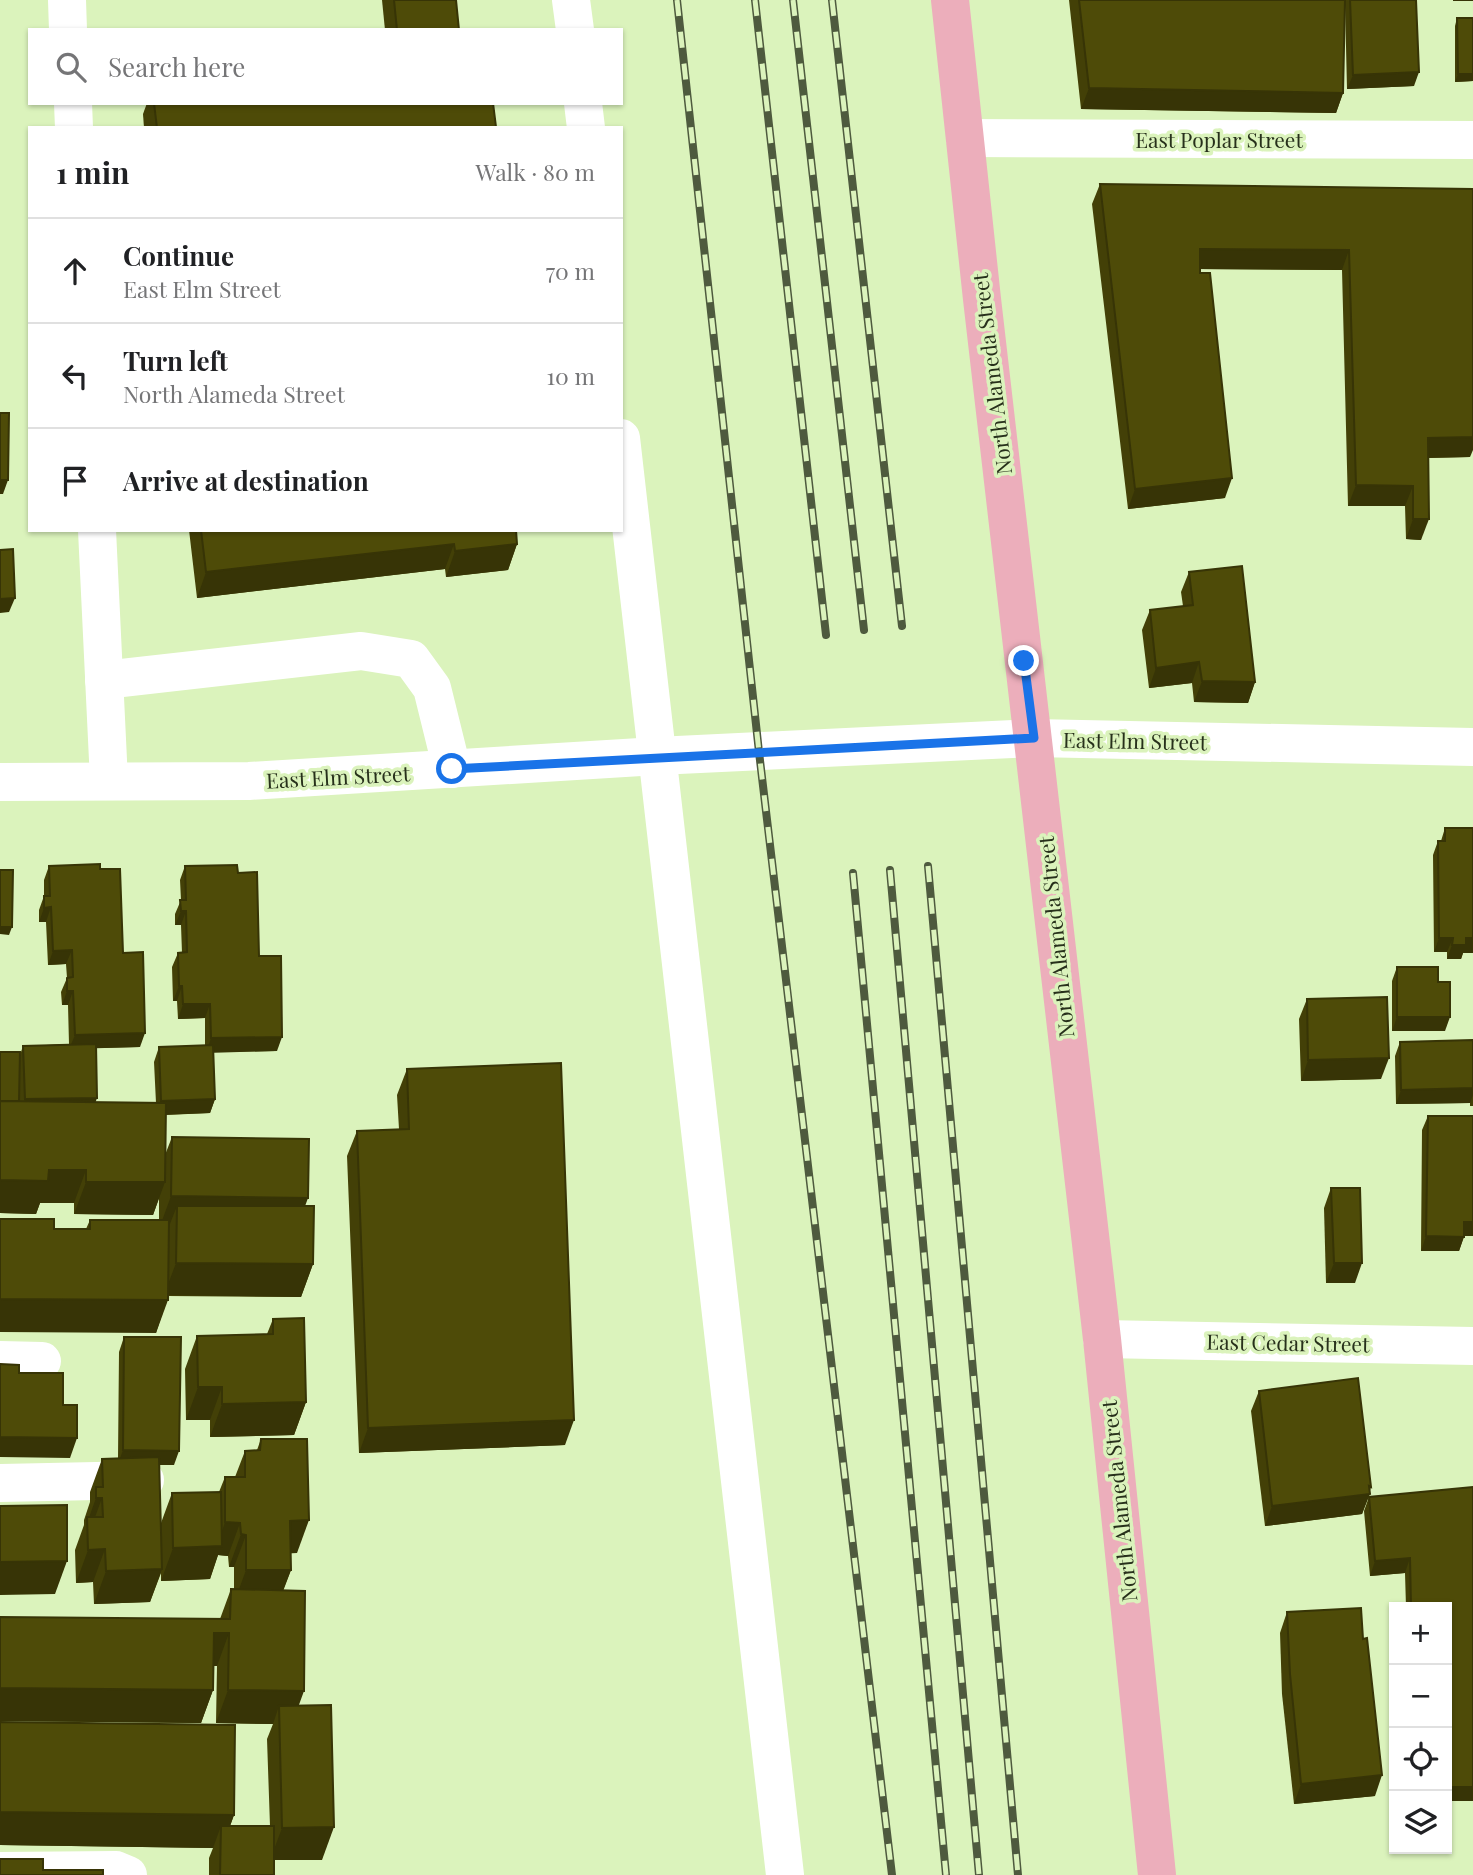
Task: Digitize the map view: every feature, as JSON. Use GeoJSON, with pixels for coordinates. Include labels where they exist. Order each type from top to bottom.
{"type":"FeatureCollection","features":[{"type":"Feature","properties":{"kind":"main road","name":"North Alameda Street"},"geometry":{"type":"LineString","coordinates":[[958,1],[965,138],[1102,1339],[1157,1875]]}},
{"type":"Feature","properties":{"kind":"street"},"geometry":{"type":"LineString","coordinates":[[67,0],[68,28]]}},
{"type":"Feature","properties":{"kind":"street"},"geometry":{"type":"LineString","coordinates":[[571,0],[575,28]]}},
{"type":"Feature","properties":{"kind":"street"},"geometry":{"type":"LineString","coordinates":[[73,105],[74,126]]}},
{"type":"Feature","properties":{"kind":"street"},"geometry":{"type":"LineString","coordinates":[[583,105],[586,126]]}},
{"type":"Feature","properties":{"kind":"street","name":"East Poplar Street"},"geometry":{"type":"LineString","coordinates":[[965,138],[1473,140]]}},
{"type":"Feature","properties":{"kind":"street"},"geometry":{"type":"LineString","coordinates":[[623,456],[785,1875]]}},
{"type":"Feature","properties":{"kind":"street"},"geometry":{"type":"LineString","coordinates":[[97,532],[109,781]]}},
{"type":"Feature","properties":{"kind":"street"},"geometry":{"type":"LineString","coordinates":[[104,680],[361,651],[411,659],[432,688],[452,769]]}},
{"type":"Feature","properties":{"kind":"street","name":"East Elm Street"},"geometry":{"type":"LineString","coordinates":[[0,782],[249,781],[657,756],[1034,738],[1473,747]]}},
{"type":"Feature","properties":{"kind":"street","name":"East Cedar Street"},"geometry":{"type":"LineString","coordinates":[[1102,1339],[1473,1346]]}},
{"type":"Feature","properties":{"kind":"street"},"geometry":{"type":"LineString","coordinates":[[0,1360],[42,1361]]}},
{"type":"Feature","properties":{"kind":"street"},"geometry":{"type":"LineString","coordinates":[[0,1483],[155,1480]]}},
{"type":"Feature","properties":{"kind":"street"},"geometry":{"type":"LineString","coordinates":[[0,1871],[116,1870],[128,1875]]}},
{"type":"Feature","properties":{"kind":"building"},"geometry":{"type":"Polygon","coordinates":[[[394,0],[456,0],[459,28],[397,28],[394,0]]]}},
{"type":"Feature","properties":{"kind":"building"},"geometry":{"type":"Polygon","coordinates":[[[1079,0],[1345,0],[1343,93],[1089,88],[1079,0]]]}},
{"type":"Feature","properties":{"kind":"building"},"geometry":{"type":"Polygon","coordinates":[[[1350,0],[1416,0],[1419,72],[1353,75],[1350,0]]]}},
{"type":"Feature","properties":{"kind":"building"},"geometry":{"type":"Polygon","coordinates":[[[1457,18],[1473,18],[1473,74],[1458,74],[1457,18]]]}},
{"type":"Feature","properties":{"kind":"building"},"geometry":{"type":"Polygon","coordinates":[[[154,105],[493,105],[496,126],[157,126],[154,105]]]}},
{"type":"Feature","properties":{"kind":"building"},"geometry":{"type":"Polygon","coordinates":[[[1100,184],[1473,189],[1473,437],[1428,438],[1429,519],[1413,519],[1413,486],[1356,485],[1349,250],[1200,249],[1200,273],[1210,273],[1232,478],[1135,489],[1100,184]]]}},
{"type":"Feature","properties":{"kind":"building"},"geometry":{"type":"Polygon","coordinates":[[[0,413],[9,413],[8,480],[0,480],[0,413]]]}},
{"type":"Feature","properties":{"kind":"building"},"geometry":{"type":"Polygon","coordinates":[[[201,532],[516,532],[517,544],[455,551],[454,544],[206,572],[201,532]]]}},
{"type":"Feature","properties":{"kind":"building"},"geometry":{"type":"Polygon","coordinates":[[[13,549],[15,598],[0,599],[0,550],[13,549]]]}},
{"type":"Feature","properties":{"kind":"building"},"geometry":{"type":"Polygon","coordinates":[[[1242,566],[1255,682],[1202,681],[1199,662],[1156,668],[1150,610],[1193,605],[1189,572],[1242,566]]]}},
{"type":"Feature","properties":{"kind":"building"},"geometry":{"type":"Polygon","coordinates":[[[1445,828],[1473,828],[1473,938],[1466,938],[1466,945],[1452,945],[1453,938],[1439,938],[1438,841],[1445,841],[1445,828]]]}},
{"type":"Feature","properties":{"kind":"building"},"geometry":{"type":"Polygon","coordinates":[[[100,864],[100,869],[120,869],[123,953],[143,952],[145,1033],[75,1035],[73,991],[67,991],[67,978],[73,977],[72,950],[53,951],[51,907],[44,908],[44,896],[50,896],[49,866],[100,864]]]}},
{"type":"Feature","properties":{"kind":"building"},"geometry":{"type":"Polygon","coordinates":[[[237,865],[238,873],[257,872],[259,956],[281,956],[282,1037],[211,1038],[210,1004],[183,1004],[182,986],[179,986],[178,953],[187,952],[186,911],[181,911],[180,900],[186,900],[185,866],[237,865]]]}},
{"type":"Feature","properties":{"kind":"building"},"geometry":{"type":"Polygon","coordinates":[[[0,870],[13,870],[12,927],[0,927],[0,870]]]}},
{"type":"Feature","properties":{"kind":"building"},"geometry":{"type":"Polygon","coordinates":[[[1397,967],[1438,967],[1438,982],[1450,982],[1450,1017],[1397,1017],[1397,967]]]}},
{"type":"Feature","properties":{"kind":"building"},"geometry":{"type":"Polygon","coordinates":[[[1387,997],[1389,1058],[1308,1060],[1307,999],[1387,997]]]}},
{"type":"Feature","properties":{"kind":"building"},"geometry":{"type":"Polygon","coordinates":[[[1473,1040],[1473,1088],[1401,1090],[1400,1042],[1473,1040]]]}},
{"type":"Feature","properties":{"kind":"building"},"geometry":{"type":"Polygon","coordinates":[[[96,1044],[97,1098],[25,1099],[23,1046],[96,1044]]]}},
{"type":"Feature","properties":{"kind":"building"},"geometry":{"type":"Polygon","coordinates":[[[213,1045],[215,1099],[161,1101],[159,1047],[213,1045]]]}},
{"type":"Feature","properties":{"kind":"building"},"geometry":{"type":"Polygon","coordinates":[[[0,1052],[20,1052],[19,1101],[0,1101],[0,1052]]]}},
{"type":"Feature","properties":{"kind":"building"},"geometry":{"type":"Polygon","coordinates":[[[561,1063],[574,1420],[368,1428],[357,1131],[409,1129],[407,1069],[561,1063]]]}},
{"type":"Feature","properties":{"kind":"building"},"geometry":{"type":"Polygon","coordinates":[[[0,1101],[166,1103],[165,1182],[86,1182],[86,1170],[49,1170],[48,1181],[0,1180],[0,1101]]]}},
{"type":"Feature","properties":{"kind":"building"},"geometry":{"type":"Polygon","coordinates":[[[1428,1116],[1473,1116],[1473,1222],[1464,1222],[1464,1237],[1426,1236],[1428,1116]]]}},
{"type":"Feature","properties":{"kind":"building"},"geometry":{"type":"Polygon","coordinates":[[[172,1137],[309,1139],[308,1198],[171,1196],[172,1137]]]}},
{"type":"Feature","properties":{"kind":"building"},"geometry":{"type":"Polygon","coordinates":[[[1331,1188],[1360,1188],[1362,1263],[1334,1263],[1331,1188]]]}},
{"type":"Feature","properties":{"kind":"building"},"geometry":{"type":"Polygon","coordinates":[[[177,1206],[314,1206],[313,1264],[176,1263],[177,1206]]]}},
{"type":"Feature","properties":{"kind":"building"},"geometry":{"type":"Polygon","coordinates":[[[0,1219],[54,1219],[54,1229],[90,1229],[90,1220],[169,1220],[168,1300],[0,1299],[0,1219]]]}},
{"type":"Feature","properties":{"kind":"building"},"geometry":{"type":"Polygon","coordinates":[[[304,1318],[306,1402],[222,1404],[222,1387],[198,1387],[197,1336],[273,1334],[273,1319],[304,1318]]]}},
{"type":"Feature","properties":{"kind":"building"},"geometry":{"type":"Polygon","coordinates":[[[124,1337],[181,1337],[179,1451],[123,1450],[124,1337]]]}},
{"type":"Feature","properties":{"kind":"building"},"geometry":{"type":"Polygon","coordinates":[[[0,1364],[19,1365],[19,1373],[63,1373],[63,1405],[77,1405],[77,1438],[0,1437],[0,1364]]]}},
{"type":"Feature","properties":{"kind":"building"},"geometry":{"type":"Polygon","coordinates":[[[1358,1378],[1370,1494],[1272,1506],[1259,1391],[1358,1378]]]}},
{"type":"Feature","properties":{"kind":"building"},"geometry":{"type":"Polygon","coordinates":[[[261,1439],[307,1439],[309,1520],[290,1521],[291,1570],[246,1570],[246,1535],[241,1534],[240,1523],[225,1522],[225,1477],[245,1477],[245,1451],[260,1450],[261,1439]]]}},
{"type":"Feature","properties":{"kind":"building"},"geometry":{"type":"Polygon","coordinates":[[[159,1457],[162,1569],[106,1571],[105,1549],[88,1550],[87,1517],[103,1517],[102,1498],[96,1498],[96,1487],[103,1487],[102,1459],[159,1457]]]}},
{"type":"Feature","properties":{"kind":"building"},"geometry":{"type":"Polygon","coordinates":[[[1473,1487],[1473,1787],[1452,1787],[1452,1602],[1411,1602],[1410,1558],[1375,1561],[1369,1497],[1473,1487]]]}},
{"type":"Feature","properties":{"kind":"building"},"geometry":{"type":"Polygon","coordinates":[[[221,1492],[222,1546],[173,1548],[172,1493],[221,1492]]]}},
{"type":"Feature","properties":{"kind":"building"},"geometry":{"type":"Polygon","coordinates":[[[67,1505],[67,1561],[0,1562],[0,1506],[67,1505]]]}},
{"type":"Feature","properties":{"kind":"building"},"geometry":{"type":"Polygon","coordinates":[[[231,1589],[305,1591],[304,1691],[228,1690],[229,1633],[214,1633],[213,1690],[0,1688],[0,1617],[230,1619],[231,1589]]]}},
{"type":"Feature","properties":{"kind":"building"},"geometry":{"type":"Polygon","coordinates":[[[1361,1608],[1363,1639],[1367,1638],[1382,1775],[1301,1784],[1287,1612],[1361,1608]]]}},
{"type":"Feature","properties":{"kind":"building"},"geometry":{"type":"Polygon","coordinates":[[[331,1705],[334,1827],[282,1828],[279,1706],[331,1705]]]}},
{"type":"Feature","properties":{"kind":"building"},"geometry":{"type":"Polygon","coordinates":[[[0,1722],[235,1725],[234,1815],[0,1812],[0,1722]]]}},
{"type":"Feature","properties":{"kind":"building"},"geometry":{"type":"Polygon","coordinates":[[[221,1826],[274,1826],[274,1875],[220,1875],[221,1826]]]}},
{"type":"Feature","properties":{"kind":"building"},"geometry":{"type":"Polygon","coordinates":[[[0,1859],[43,1859],[43,1870],[103,1870],[103,1875],[0,1875],[0,1859]]]}},
{"type":"Feature","properties":{"kind":"railway"},"geometry":{"type":"LineString","coordinates":[[677,0],[759,752],[892,1875]]}},
{"type":"Feature","properties":{"kind":"railway"},"geometry":{"type":"LineString","coordinates":[[755,0],[826,635]]}},
{"type":"Feature","properties":{"kind":"railway"},"geometry":{"type":"LineString","coordinates":[[793,0],[864,630]]}},
{"type":"Feature","properties":{"kind":"railway"},"geometry":{"type":"LineString","coordinates":[[832,0],[902,626]]}},
{"type":"Feature","properties":{"kind":"railway"},"geometry":{"type":"LineString","coordinates":[[928,866],[1018,1875]]}},
{"type":"Feature","properties":{"kind":"railway"},"geometry":{"type":"LineString","coordinates":[[890,870],[979,1875]]}},
{"type":"Feature","properties":{"kind":"railway"},"geometry":{"type":"LineString","coordinates":[[853,873],[946,1875]]}},
{"type":"Feature","properties":{"kind":"route"},"geometry":{"type":"LineString","coordinates":[[452,769],[1034,738],[1024,661]]}}]}
